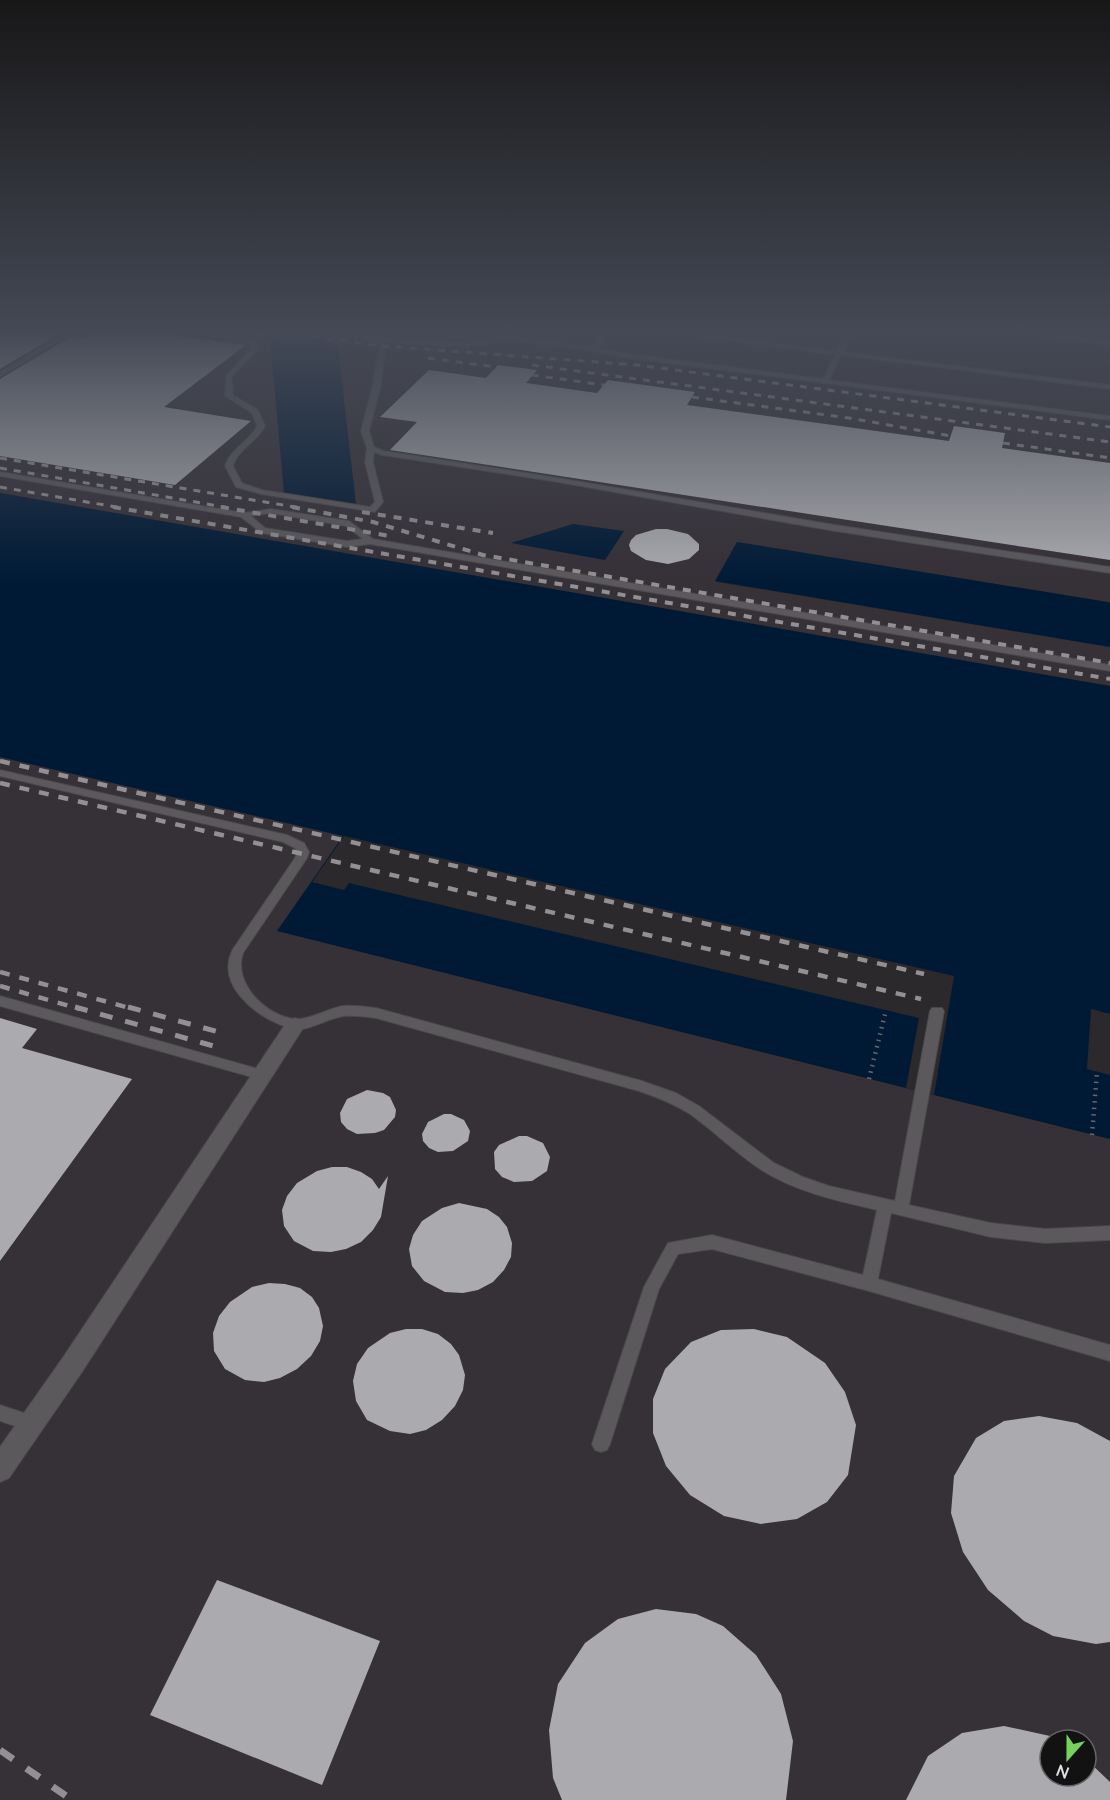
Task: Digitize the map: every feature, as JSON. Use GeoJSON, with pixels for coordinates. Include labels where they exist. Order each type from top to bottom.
{"type":"FeatureCollection","features":[{"type":"Feature","properties":{"kind":"street"},"geometry":{"type":"LineString","coordinates":[[0,1469],[73,1364],[295,1025]]}},
{"type":"Feature","properties":{"kind":"lane"},"geometry":{"type":"LineString","coordinates":[[256,415],[261,426],[255,437],[230,460],[229,466],[239,485],[261,492],[372,510],[379,502],[369,462],[370,448],[365,431],[369,415]]}},
{"type":"Feature","properties":{"kind":"lane"},"geometry":{"type":"LineString","coordinates":[[1087,415],[1110,418]]}},
{"type":"Feature","properties":{"kind":"lane"},"geometry":{"type":"LineString","coordinates":[[370,448],[381,453],[552,479],[829,528],[1110,570]]}},
{"type":"Feature","properties":{"kind":"lane"},"geometry":{"type":"LineString","coordinates":[[0,474],[244,515],[271,511],[349,524],[370,541]]}},
{"type":"Feature","properties":{"kind":"lane"},"geometry":{"type":"LineString","coordinates":[[244,515],[262,530],[346,544],[370,541],[1110,668]]}},
{"type":"Feature","properties":{"kind":"lane"},"geometry":{"type":"LineString","coordinates":[[0,773],[287,839],[300,846],[303,852],[301,858],[243,941],[234,961],[238,982],[244,993],[271,1016],[295,1025],[344,1011],[376,1013],[642,1086],[694,1110],[769,1167],[828,1192],[991,1230],[1045,1236],[1110,1233]]}},
{"type":"Feature","properties":{"kind":"lane"},"geometry":{"type":"LineString","coordinates":[[0,1001],[262,1075]]}},
{"type":"Feature","properties":{"kind":"lane"},"geometry":{"type":"LineString","coordinates":[[869,1284],[893,1207],[936,1011]]}},
{"type":"Feature","properties":{"kind":"lane"},"geometry":{"type":"LineString","coordinates":[[601,1444],[652,1287],[673,1248],[712,1242],[1110,1353]]}},
{"type":"Feature","properties":{"kind":"lane"},"geometry":{"type":"LineString","coordinates":[[0,1413],[30,1424]]}},
{"type":"Feature","properties":{"kind":"path"},"geometry":{"type":"LineString","coordinates":[[869,1079],[886,1010]]}},
{"type":"Feature","properties":{"kind":"path"},"geometry":{"type":"LineString","coordinates":[[1092,1135],[1096,1072]]}},
{"type":"Feature","properties":{"kind":"shaded area"},"geometry":{"type":"Polygon","coordinates":[[[0,415],[1110,415],[1110,603],[737,542],[716,582],[1110,647],[1110,686],[0,493],[0,415]]]}},
{"type":"Feature","properties":{"kind":"shaded area"},"geometry":{"type":"Polygon","coordinates":[[[0,757],[344,836],[278,931],[1110,1139],[1110,1800],[0,1800],[0,757]]]}},
{"type":"Feature","properties":{"kind":"water"},"geometry":{"type":"Polygon","coordinates":[[[277,415],[346,415],[356,504],[284,493],[277,415]]]}},
{"type":"Feature","properties":{"kind":"water"},"geometry":{"type":"Polygon","coordinates":[[[0,493],[1110,686],[1110,1139],[277,931],[343,836],[0,757],[0,493]]]}},
{"type":"Feature","properties":{"kind":"water"},"geometry":{"type":"Polygon","coordinates":[[[573,524],[624,531],[605,560],[511,543],[573,524]]]}},
{"type":"Feature","properties":{"kind":"water"},"geometry":{"type":"Polygon","coordinates":[[[737,542],[1108,602],[1110,603],[1110,647],[715,581],[737,542]]]}},
{"type":"Feature","properties":{"kind":"pier"},"geometry":{"type":"Polygon","coordinates":[[[344,836],[954,976],[934,1095],[906,1088],[919,1018],[349,883],[344,890],[312,882],[344,836]]]}},
{"type":"Feature","properties":{"kind":"pier"},"geometry":{"type":"Polygon","coordinates":[[[1091,1009],[1110,1014],[1110,1075],[1087,1069],[1091,1009]]]}},
{"type":"Feature","properties":{"kind":"building"},"geometry":{"type":"Polygon","coordinates":[[[0,415],[214,415],[251,421],[175,485],[0,456],[0,415]]]}},
{"type":"Feature","properties":{"kind":"building"},"geometry":{"type":"Polygon","coordinates":[[[382,415],[760,415],[949,441],[954,426],[1005,433],[1002,448],[1110,463],[1110,560],[390,450],[417,422],[380,417],[382,415]]]}},
{"type":"Feature","properties":{"kind":"building"},"geometry":{"type":"Polygon","coordinates":[[[656,529],[688,534],[699,544],[699,550],[689,559],[668,564],[646,560],[631,551],[629,545],[636,535],[656,529]]]}},
{"type":"Feature","properties":{"kind":"building"},"geometry":{"type":"Polygon","coordinates":[[[0,1018],[37,1029],[22,1048],[132,1079],[0,1261],[0,1018]]]}},
{"type":"Feature","properties":{"kind":"building"},"geometry":{"type":"Polygon","coordinates":[[[367,1090],[390,1097],[396,1110],[395,1117],[384,1130],[357,1134],[347,1129],[341,1122],[340,1113],[347,1099],[367,1090]]]}},
{"type":"Feature","properties":{"kind":"building"},"geometry":{"type":"Polygon","coordinates":[[[444,1114],[451,1114],[464,1120],[470,1131],[468,1141],[453,1151],[438,1152],[429,1148],[423,1141],[422,1134],[428,1122],[444,1114]]]}},
{"type":"Feature","properties":{"kind":"building"},"geometry":{"type":"Polygon","coordinates":[[[519,1136],[527,1136],[543,1143],[550,1157],[547,1171],[532,1181],[514,1182],[502,1177],[495,1169],[494,1152],[499,1145],[519,1136]]]}},
{"type":"Feature","properties":{"kind":"building"},"geometry":{"type":"Polygon","coordinates":[[[332,1167],[347,1167],[361,1172],[372,1179],[379,1189],[388,1176],[381,1217],[373,1230],[361,1242],[346,1249],[331,1252],[313,1251],[294,1241],[284,1226],[282,1210],[287,1196],[297,1183],[317,1171],[332,1167]]]}},
{"type":"Feature","properties":{"kind":"building"},"geometry":{"type":"Polygon","coordinates":[[[459,1203],[487,1209],[499,1217],[507,1227],[512,1243],[511,1257],[504,1270],[493,1282],[478,1290],[463,1293],[445,1292],[424,1281],[412,1266],[409,1249],[413,1235],[422,1221],[442,1208],[459,1203]]]}},
{"type":"Feature","properties":{"kind":"building"},"geometry":{"type":"Polygon","coordinates":[[[269,1283],[300,1288],[312,1297],[319,1308],[323,1326],[320,1341],[311,1356],[297,1369],[280,1378],[264,1382],[245,1380],[225,1369],[214,1351],[213,1333],[219,1316],[230,1302],[252,1287],[269,1283]]]}},
{"type":"Feature","properties":{"kind":"building"},"geometry":{"type":"Polygon","coordinates":[[[406,1329],[422,1329],[438,1334],[451,1344],[459,1355],[465,1375],[463,1390],[455,1406],[442,1420],[426,1430],[410,1434],[390,1431],[367,1420],[356,1401],[353,1381],[357,1364],[368,1348],[390,1333],[406,1329]]]}},
{"type":"Feature","properties":{"kind":"building"},"geometry":{"type":"Polygon","coordinates":[[[754,1329],[787,1337],[825,1363],[845,1392],[856,1425],[848,1475],[827,1502],[797,1519],[761,1524],[724,1516],[690,1495],[666,1466],[653,1433],[653,1399],[665,1369],[691,1342],[721,1330],[754,1329]]]}},
{"type":"Feature","properties":{"kind":"building"},"geometry":{"type":"Polygon","coordinates":[[[1039,1416],[1077,1423],[1110,1441],[1110,1642],[1096,1644],[1053,1636],[1024,1621],[988,1590],[963,1552],[951,1513],[954,1476],[976,1438],[1004,1421],[1039,1416]]]}},
{"type":"Feature","properties":{"kind":"building"},"geometry":{"type":"Polygon","coordinates":[[[217,1580],[380,1641],[322,1785],[150,1715],[217,1580]]]}},
{"type":"Feature","properties":{"kind":"building"},"geometry":{"type":"Polygon","coordinates":[[[656,1609],[696,1614],[723,1626],[756,1655],[781,1694],[793,1741],[786,1800],[562,1800],[553,1778],[549,1730],[558,1684],[585,1643],[618,1619],[656,1609]]]}},
{"type":"Feature","properties":{"kind":"building"},"geometry":{"type":"Polygon","coordinates":[[[1004,1726],[1038,1733],[1038,1788],[1098,1788],[1098,1770],[1110,1782],[1110,1800],[906,1800],[928,1756],[962,1733],[1004,1726]]]}},
{"type":"Feature","properties":{"kind":"railway"},"geometry":{"type":"LineString","coordinates":[[827,415],[951,436]]}},
{"type":"Feature","properties":{"kind":"railway"},"geometry":{"type":"LineString","coordinates":[[907,415],[1110,442]]}},
{"type":"Feature","properties":{"kind":"railway"},"geometry":{"type":"LineString","coordinates":[[1018,415],[1110,427]]}},
{"type":"Feature","properties":{"kind":"railway"},"geometry":{"type":"LineString","coordinates":[[1003,443],[1110,458]]}},
{"type":"Feature","properties":{"kind":"railway"},"geometry":{"type":"LineString","coordinates":[[0,458],[301,508]]}},
{"type":"Feature","properties":{"kind":"railway"},"geometry":{"type":"LineString","coordinates":[[0,468],[230,508]]}},
{"type":"Feature","properties":{"kind":"railway"},"geometry":{"type":"LineString","coordinates":[[0,487],[122,508]]}},
{"type":"Feature","properties":{"kind":"railway"},"geometry":{"type":"LineString","coordinates":[[113,507],[1110,679]]}},
{"type":"Feature","properties":{"kind":"railway"},"geometry":{"type":"LineString","coordinates":[[221,507],[390,536]]}},
{"type":"Feature","properties":{"kind":"railway"},"geometry":{"type":"LineString","coordinates":[[292,507],[373,522],[483,555],[1110,663]]}},
{"type":"Feature","properties":{"kind":"railway"},"geometry":{"type":"LineString","coordinates":[[362,512],[493,533]]}},
{"type":"Feature","properties":{"kind":"railway"},"geometry":{"type":"LineString","coordinates":[[0,761],[924,974]]}},
{"type":"Feature","properties":{"kind":"railway"},"geometry":{"type":"LineString","coordinates":[[0,783],[921,999]]}},
{"type":"Feature","properties":{"kind":"railway"},"geometry":{"type":"LineString","coordinates":[[0,972],[133,1009]]}},
{"type":"Feature","properties":{"kind":"railway"},"geometry":{"type":"LineString","coordinates":[[0,986],[80,1009]]}},
{"type":"Feature","properties":{"kind":"railway"},"geometry":{"type":"LineString","coordinates":[[75,1007],[217,1047]]}},
{"type":"Feature","properties":{"kind":"railway"},"geometry":{"type":"LineString","coordinates":[[128,1007],[226,1034]]}},
{"type":"Feature","properties":{"kind":"railway"},"geometry":{"type":"LineString","coordinates":[[0,1750],[72,1800]]}}]}
